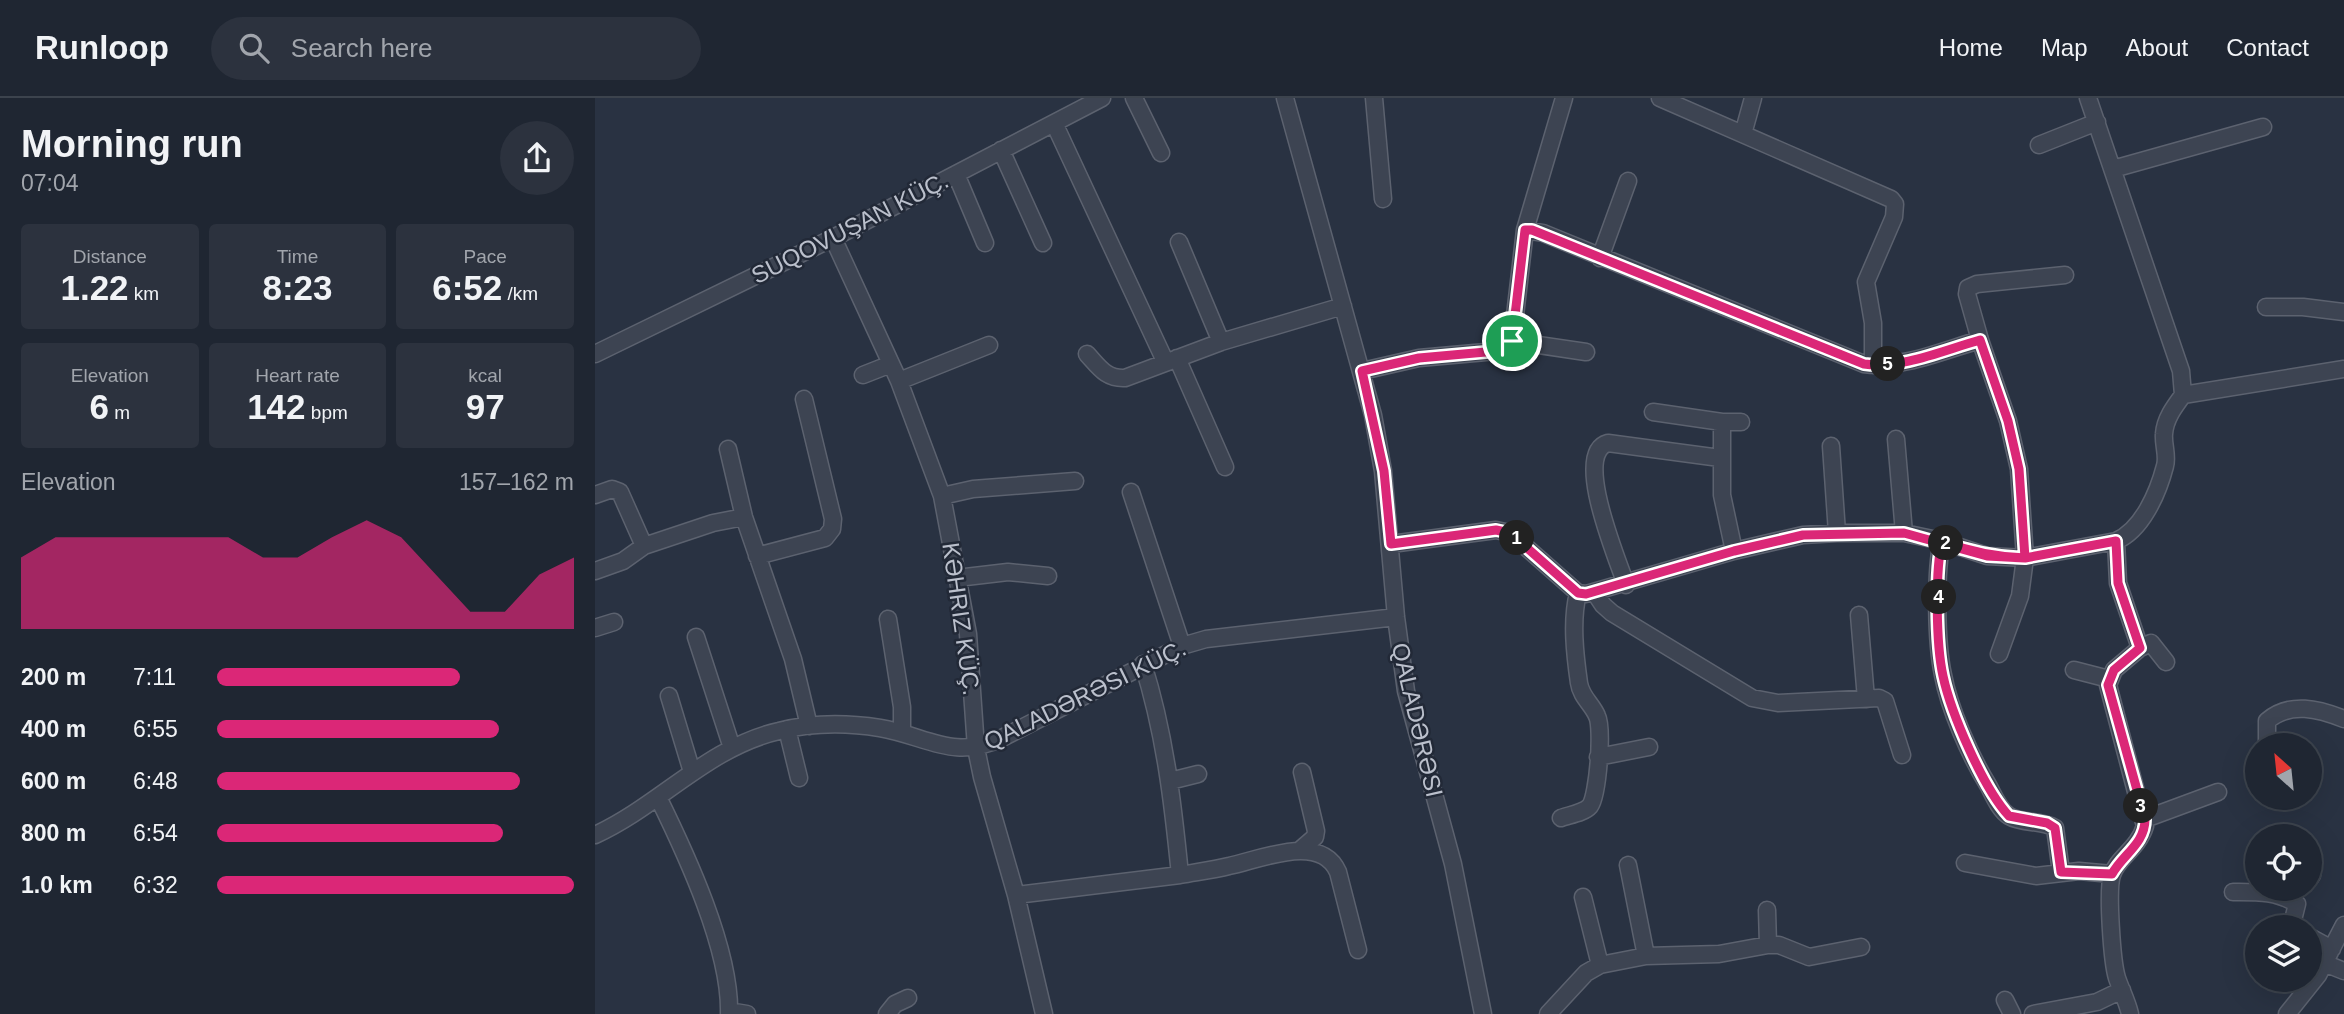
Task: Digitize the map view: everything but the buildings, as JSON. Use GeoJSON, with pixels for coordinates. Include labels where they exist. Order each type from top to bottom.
{"type":"FeatureCollection","features":[{"type":"Feature","properties":{"kind":"street","name":"SUQOVUŞAN KÜÇ."},"geometry":{"type":"LineString","coordinates":[[595,354],[833,238],[1102,98]]}},
{"type":"Feature","properties":{"kind":"street"},"geometry":{"type":"LineString","coordinates":[[1133,98],[1161,153]]}},
{"type":"Feature","properties":{"kind":"street","name":"QALADƏRƏSI"},"geometry":{"type":"LineString","coordinates":[[1285,98],[1362,371],[1384,471],[1396,617],[1406,691],[1453,864],[1483,1014]]}},
{"type":"Feature","properties":{"kind":"street"},"geometry":{"type":"LineString","coordinates":[[1374,98],[1383,199]]}},
{"type":"Feature","properties":{"kind":"street"},"geometry":{"type":"LineString","coordinates":[[1512,341],[1525,230],[1564,98]]}},
{"type":"Feature","properties":{"kind":"street"},"geometry":{"type":"LineString","coordinates":[[1660,98],[1891,199],[1895,204],[1894,217],[1866,282],[1873,323],[1873,365]]}},
{"type":"Feature","properties":{"kind":"street"},"geometry":{"type":"LineString","coordinates":[[1743,134],[1753,98]]}},
{"type":"Feature","properties":{"kind":"street"},"geometry":{"type":"LineString","coordinates":[[1391,544],[1496,530],[1510,533],[1578,593],[1595,593],[1772,541],[1837,533],[1904,533],[1942,541],[1987,556],[2025,558],[2116,541],[2129,536],[2140,524],[2166,464],[2164,433],[2170,413],[2183,395],[2181,371],[2088,98]]}},
{"type":"Feature","properties":{"kind":"street"},"geometry":{"type":"LineString","coordinates":[[2039,145],[2097,122]]}},
{"type":"Feature","properties":{"kind":"street"},"geometry":{"type":"LineString","coordinates":[[1054,123],[1225,467]]}},
{"type":"Feature","properties":{"kind":"street"},"geometry":{"type":"LineString","coordinates":[[2113,169],[2263,127]]}},
{"type":"Feature","properties":{"kind":"street"},"geometry":{"type":"LineString","coordinates":[[1001,150],[1043,243]]}},
{"type":"Feature","properties":{"kind":"street"},"geometry":{"type":"LineString","coordinates":[[955,174],[985,243]]}},
{"type":"Feature","properties":{"kind":"street"},"geometry":{"type":"LineString","coordinates":[[1600,258],[1628,181]]}},
{"type":"Feature","properties":{"kind":"street"},"geometry":{"type":"LineString","coordinates":[[1525,230],[1543,233],[1864,364],[1911,360],[1980,340]]}},
{"type":"Feature","properties":{"kind":"street","name":"KƏHRIZ KÜÇ."},"geometry":{"type":"LineString","coordinates":[[833,238],[898,380],[942,496],[968,634],[977,748],[986,794],[1016,895],[1044,1014]]}},
{"type":"Feature","properties":{"kind":"street"},"geometry":{"type":"LineString","coordinates":[[1179,242],[1220,342]]}},
{"type":"Feature","properties":{"kind":"street"},"geometry":{"type":"LineString","coordinates":[[1999,654],[2020,596],[2025,558],[2019,469],[2008,421],[1966,294],[1968,288],[1977,284],[2065,275]]}},
{"type":"Feature","properties":{"kind":"street"},"geometry":{"type":"LineString","coordinates":[[1087,354],[1105,374],[1114,378],[1125,378],[1220,342],[1343,306]]}},
{"type":"Feature","properties":{"kind":"street"},"geometry":{"type":"LineString","coordinates":[[2266,307],[2303,307],[2344,312]]}},
{"type":"Feature","properties":{"kind":"street"},"geometry":{"type":"LineString","coordinates":[[1362,371],[1419,358],[1497,351],[1512,341],[1586,352]]}},
{"type":"Feature","properties":{"kind":"street"},"geometry":{"type":"LineString","coordinates":[[898,380],[989,345]]}},
{"type":"Feature","properties":{"kind":"street"},"geometry":{"type":"LineString","coordinates":[[863,375],[891,365]]}},
{"type":"Feature","properties":{"kind":"street"},"geometry":{"type":"LineString","coordinates":[[2183,395],[2344,369]]}},
{"type":"Feature","properties":{"kind":"street"},"geometry":{"type":"LineString","coordinates":[[757,556],[825,538],[832,529],[833,519],[804,399]]}},
{"type":"Feature","properties":{"kind":"street"},"geometry":{"type":"LineString","coordinates":[[1653,412],[1722,422],[1741,422]]}},
{"type":"Feature","properties":{"kind":"street"},"geometry":{"type":"LineString","coordinates":[[1722,422],[1722,495],[1734,551]]}},
{"type":"Feature","properties":{"kind":"street"},"geometry":{"type":"LineString","coordinates":[[1896,439],[1904,533]]}},
{"type":"Feature","properties":{"kind":"street"},"geometry":{"type":"LineString","coordinates":[[1626,585],[1595,489],[1597,450],[1608,443],[1720,458]]}},
{"type":"Feature","properties":{"kind":"street"},"geometry":{"type":"LineString","coordinates":[[1831,446],[1837,533]]}},
{"type":"Feature","properties":{"kind":"street"},"geometry":{"type":"LineString","coordinates":[[728,449],[744,517],[793,659],[809,726]]}},
{"type":"Feature","properties":{"kind":"street"},"geometry":{"type":"LineString","coordinates":[[942,496],[973,489],[1075,481]]}},
{"type":"Feature","properties":{"kind":"street"},"geometry":{"type":"LineString","coordinates":[[595,495],[612,489],[620,492],[644,546]]}},
{"type":"Feature","properties":{"kind":"street"},"geometry":{"type":"LineString","coordinates":[[1131,492],[1182,646]]}},
{"type":"Feature","properties":{"kind":"street"},"geometry":{"type":"LineString","coordinates":[[595,571],[623,561],[644,546],[701,526],[744,517]]}},
{"type":"Feature","properties":{"kind":"street"},"geometry":{"type":"LineString","coordinates":[[1942,541],[1937,562],[1941,655],[1943,675],[1951,701],[1982,775],[2002,808],[2009,816],[2047,823],[2055,828],[2061,872]]}},
{"type":"Feature","properties":{"kind":"street"},"geometry":{"type":"LineString","coordinates":[[2116,541],[2118,583],[2140,648]]}},
{"type":"Feature","properties":{"kind":"street"},"geometry":{"type":"LineString","coordinates":[[957,578],[1008,572],[1048,576]]}},
{"type":"Feature","properties":{"kind":"street"},"geometry":{"type":"LineString","coordinates":[[1561,818],[1586,810],[1592,804],[1598,757],[1600,729],[1597,716],[1579,686],[1574,625],[1578,593]]}},
{"type":"Feature","properties":{"kind":"street"},"geometry":{"type":"LineString","coordinates":[[1595,593],[1612,613],[1752,698],[1778,703],[1879,698],[1885,701],[1902,755]]}},
{"type":"Feature","properties":{"kind":"street"},"geometry":{"type":"LineString","coordinates":[[1859,615],[1865,699]]}},
{"type":"Feature","properties":{"kind":"street","name":"QALADƏRƏSI KÜÇ."},"geometry":{"type":"LineString","coordinates":[[595,835],[732,748],[787,729],[853,726],[902,733],[943,747],[977,748],[1002,738],[1182,646],[1206,639],[1396,617]]}},
{"type":"Feature","properties":{"kind":"street"},"geometry":{"type":"LineString","coordinates":[[888,619],[902,708],[902,733]]}},
{"type":"Feature","properties":{"kind":"street"},"geometry":{"type":"LineString","coordinates":[[595,628],[614,622]]}},
{"type":"Feature","properties":{"kind":"street"},"geometry":{"type":"LineString","coordinates":[[696,636],[732,748]]}},
{"type":"Feature","properties":{"kind":"street"},"geometry":{"type":"LineString","coordinates":[[2130,1014],[2114,967],[2112,874],[2142,837],[2145,819],[2109,679],[2114,670],[2140,648],[2151,643],[2155,644],[2166,662]]}},
{"type":"Feature","properties":{"kind":"street"},"geometry":{"type":"LineString","coordinates":[[1143,664],[1162,734],[1171,781],[1180,876]]}},
{"type":"Feature","properties":{"kind":"street"},"geometry":{"type":"LineString","coordinates":[[2074,670],[2109,679]]}},
{"type":"Feature","properties":{"kind":"street"},"geometry":{"type":"LineString","coordinates":[[669,696],[692,772]]}},
{"type":"Feature","properties":{"kind":"street"},"geometry":{"type":"LineString","coordinates":[[2267,733],[2267,721],[2275,714],[2318,708],[2344,719]]}},
{"type":"Feature","properties":{"kind":"street"},"geometry":{"type":"LineString","coordinates":[[787,729],[799,778]]}},
{"type":"Feature","properties":{"kind":"street"},"geometry":{"type":"LineString","coordinates":[[1598,757],[1649,747]]}},
{"type":"Feature","properties":{"kind":"street"},"geometry":{"type":"LineString","coordinates":[[1300,850],[1315,837],[1316,831],[1302,772]]}},
{"type":"Feature","properties":{"kind":"street"},"geometry":{"type":"LineString","coordinates":[[1171,781],[1198,774]]}},
{"type":"Feature","properties":{"kind":"street"},"geometry":{"type":"LineString","coordinates":[[2145,819],[2218,792]]}},
{"type":"Feature","properties":{"kind":"street"},"geometry":{"type":"LineString","coordinates":[[658,797],[691,864],[721,959],[729,1012],[747,1014]]}},
{"type":"Feature","properties":{"kind":"street"},"geometry":{"type":"LineString","coordinates":[[1016,895],[1180,876],[1300,850],[1327,857],[1334,863],[1358,950]]}},
{"type":"Feature","properties":{"kind":"street"},"geometry":{"type":"LineString","coordinates":[[1965,863],[2025,875],[2061,872],[2112,874]]}},
{"type":"Feature","properties":{"kind":"street"},"geometry":{"type":"LineString","coordinates":[[1628,865],[1646,956]]}},
{"type":"Feature","properties":{"kind":"street"},"geometry":{"type":"LineString","coordinates":[[2233,892],[2265,891],[2283,895],[2297,904]]}},
{"type":"Feature","properties":{"kind":"street"},"geometry":{"type":"LineString","coordinates":[[1583,897],[1600,965]]}},
{"type":"Feature","properties":{"kind":"street"},"geometry":{"type":"LineString","coordinates":[[2294,915],[2299,901]]}},
{"type":"Feature","properties":{"kind":"street"},"geometry":{"type":"LineString","coordinates":[[1767,910],[1768,945]]}},
{"type":"Feature","properties":{"kind":"street"},"geometry":{"type":"LineString","coordinates":[[2287,1014],[2311,985],[2344,925]]}},
{"type":"Feature","properties":{"kind":"street"},"geometry":{"type":"LineString","coordinates":[[1548,1014],[1586,973],[1600,965],[1646,956],[1719,954],[1768,945],[1779,945],[1809,957],[1861,947]]}},
{"type":"Feature","properties":{"kind":"street"},"geometry":{"type":"LineString","coordinates":[[2322,950],[2344,971]]}},
{"type":"Feature","properties":{"kind":"street"},"geometry":{"type":"LineString","coordinates":[[2033,1014],[2097,1002],[2122,990]]}},
{"type":"Feature","properties":{"kind":"street"},"geometry":{"type":"LineString","coordinates":[[887,1014],[895,1004],[908,998]]}},
{"type":"Feature","properties":{"kind":"route"},"geometry":{"type":"LineString","coordinates":[[1512,341],[1497,351],[1419,358],[1362,371],[1384,471],[1391,544],[1496,530],[1510,533],[1578,593],[1586,594],[1626,585],[1734,551],[1803,535],[1904,533],[1942,541],[1968,552],[1987,556],[2025,558],[2116,541],[2115,566],[2118,583],[2140,648],[2114,670],[2108,685],[2145,819],[2142,837],[2133,850],[2112,874],[2061,872],[2055,828],[2047,823],[2009,816],[1982,775],[1943,675],[1937,562],[1942,541],[1968,552],[1987,556],[2003,557],[2025,558],[2019,469],[2008,421],[1980,340],[1911,360],[1881,365],[1864,364],[1543,233],[1525,230],[1512,341]]}}]}
